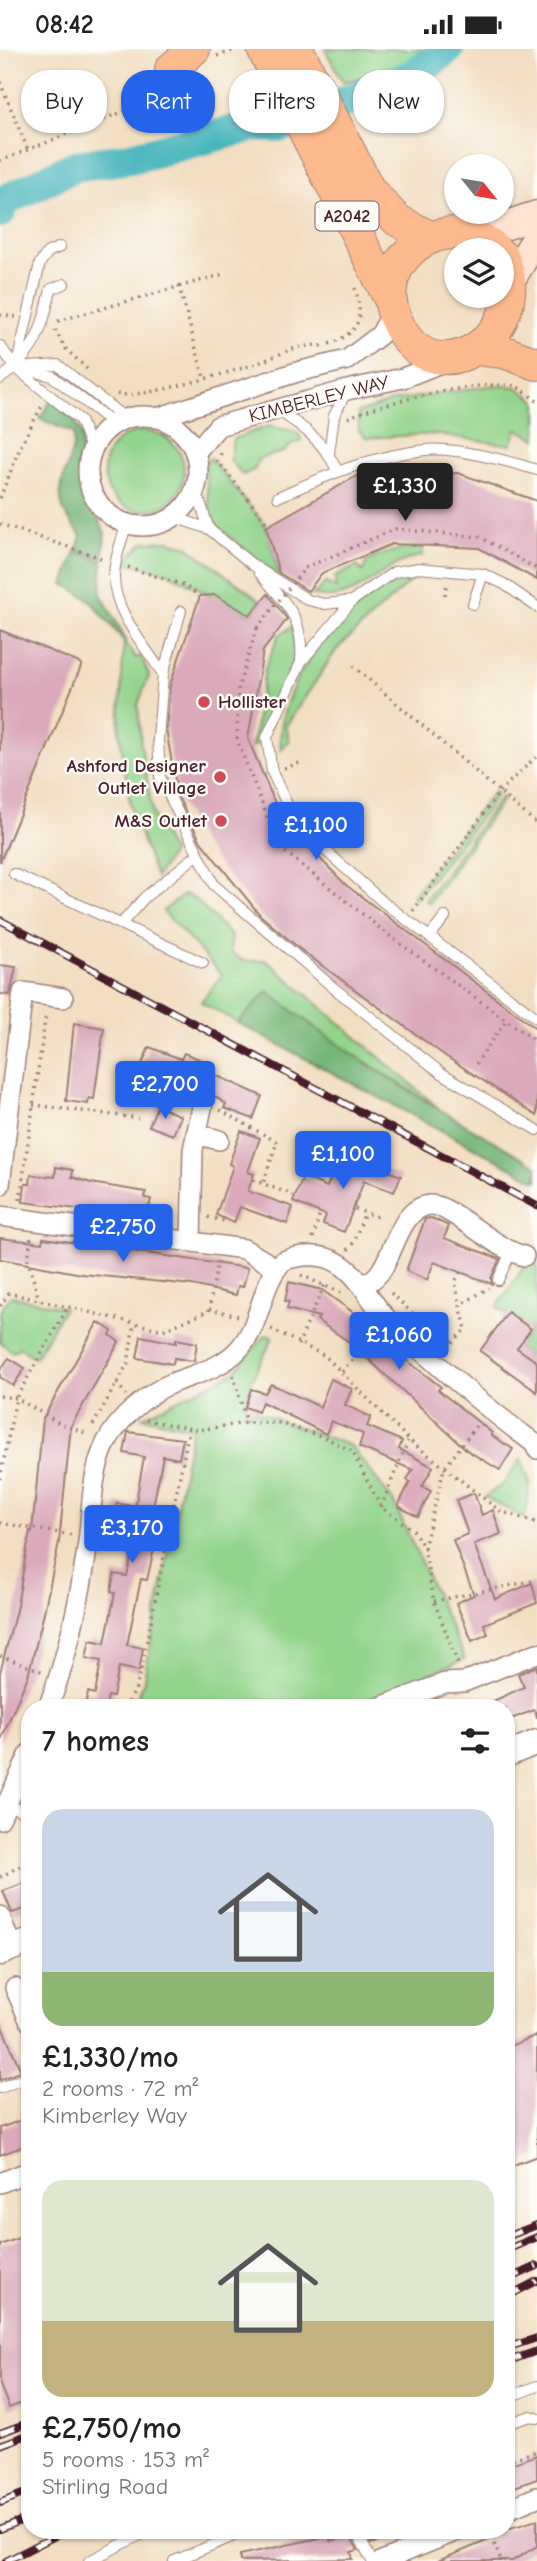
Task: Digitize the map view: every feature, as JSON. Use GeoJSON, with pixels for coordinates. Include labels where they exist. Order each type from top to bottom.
{"type":"FeatureCollection","features":[{"type":"Feature","properties":{"kind":"main road","name":"A2042"},"geometry":{"type":"LineString","coordinates":[[263,49],[279,70]]}},
{"type":"Feature","properties":{"kind":"main road","name":"A2042"},"geometry":{"type":"LineString","coordinates":[[297,49],[302,70]]}},
{"type":"Feature","properties":{"kind":"main road","name":"A2042"},"geometry":{"type":"LineString","coordinates":[[321,133],[391,306]]}},
{"type":"Feature","properties":{"kind":"main road","name":"A2042"},"geometry":{"type":"LineString","coordinates":[[327,133],[381,205],[397,220],[429,237]]}},
{"type":"Feature","properties":{"kind":"main road"},"geometry":{"type":"LineString","coordinates":[[514,255],[537,215]]}},
{"type":"Feature","properties":{"kind":"main road"},"geometry":{"type":"LineString","coordinates":[[465,238],[458,233],[429,237],[413,247],[400,262],[393,280],[391,306],[401,331],[415,345],[433,355],[453,358],[484,350],[504,352],[537,364]]}},
{"type":"Feature","properties":{"kind":"main road"},"geometry":{"type":"LineString","coordinates":[[514,261],[537,237]]}},
{"type":"Feature","properties":{"kind":"main road"},"geometry":{"type":"LineString","coordinates":[[484,350],[498,339],[509,324],[514,303]]}},
{"type":"Feature","properties":{"kind":"street","name":"KIMBERLEY WAY"},"geometry":{"type":"LineString","coordinates":[[157,418],[297,372],[347,361],[380,334],[391,306]]}},
{"type":"Feature","properties":{"kind":"street","name":"KIMBERLEY WAY"},"geometry":{"type":"LineString","coordinates":[[195,453],[218,426],[347,390],[403,378],[453,358]]}},
{"type":"Feature","properties":{"kind":"street"},"geometry":{"type":"LineString","coordinates":[[157,418],[180,431],[195,453],[198,470],[195,487],[187,504],[174,517],[151,525],[127,523],[107,512],[94,495],[89,481],[92,451],[120,422],[157,418]]}},
{"type":"Feature","properties":{"kind":"street"},"geometry":{"type":"LineString","coordinates":[[0,1185],[6,1066],[23,992],[56,997]]}},
{"type":"Feature","properties":{"kind":"street"},"geometry":{"type":"LineString","coordinates":[[191,1241],[193,1150],[203,1104]]}},
{"type":"Feature","properties":{"kind":"street"},"geometry":{"type":"LineString","coordinates":[[196,1134],[219,1140]]}},
{"type":"Feature","properties":{"kind":"street"},"geometry":{"type":"LineString","coordinates":[[363,1286],[379,1273],[414,1211],[425,1205],[446,1207],[463,1223],[517,1254]]}},
{"type":"Feature","properties":{"kind":"street"},"geometry":{"type":"LineString","coordinates":[[18,1219],[244,1249],[276,1268]]}},
{"type":"Feature","properties":{"kind":"street"},"geometry":{"type":"LineString","coordinates":[[51,1699],[88,1538],[97,1439],[147,1398],[168,1385],[220,1365],[228,1358],[248,1337],[276,1268],[283,1261],[310,1255],[338,1262],[363,1286],[387,1319],[491,1412],[537,1448]]}},
{"type":"Feature","properties":{"kind":"street"},"geometry":{"type":"LineString","coordinates":[[402,1699],[446,1683],[464,1682],[537,1653]]}},
{"type":"Feature","properties":{"kind":"street"},"geometry":{"type":"LineString","coordinates":[[515,1751],[537,1742]]}},
{"type":"Feature","properties":{"kind":"street"},"geometry":{"type":"LineString","coordinates":[[4,1811],[21,1773]]}},
{"type":"Feature","properties":{"kind":"street"},"geometry":{"type":"LineString","coordinates":[[0,1916],[14,1947]]}},
{"type":"Feature","properties":{"kind":"street"},"geometry":{"type":"LineString","coordinates":[[15,1988],[21,2001]]}},
{"type":"Feature","properties":{"kind":"street"},"geometry":{"type":"LineString","coordinates":[[0,2183],[21,2175]]}},
{"type":"Feature","properties":{"kind":"street"},"geometry":{"type":"LineString","coordinates":[[515,2506],[537,2497]]}},
{"type":"Feature","properties":{"kind":"street"},"geometry":{"type":"LineString","coordinates":[[382,2561],[437,2539]]}},
{"type":"Feature","properties":{"kind":"lane"},"geometry":{"type":"LineString","coordinates":[[16,368],[40,263],[48,253],[60,247]]}},
{"type":"Feature","properties":{"kind":"lane"},"geometry":{"type":"LineString","coordinates":[[0,379],[16,368],[38,340],[51,289],[64,284]]}},
{"type":"Feature","properties":{"kind":"lane"},"geometry":{"type":"LineString","coordinates":[[0,346],[16,368],[80,419],[92,451]]}},
{"type":"Feature","properties":{"kind":"lane"},"geometry":{"type":"LineString","coordinates":[[16,368],[52,376],[120,422]]}},
{"type":"Feature","properties":{"kind":"lane"},"geometry":{"type":"LineString","coordinates":[[329,453],[334,416],[347,390]]}},
{"type":"Feature","properties":{"kind":"lane"},"geometry":{"type":"LineString","coordinates":[[276,410],[305,426],[329,453],[337,470]]}},
{"type":"Feature","properties":{"kind":"lane"},"geometry":{"type":"LineString","coordinates":[[278,497],[337,470],[428,450],[506,460],[537,470]]}},
{"type":"Feature","properties":{"kind":"lane"},"geometry":{"type":"LineString","coordinates":[[195,487],[209,529]]}},
{"type":"Feature","properties":{"kind":"lane"},"geometry":{"type":"LineString","coordinates":[[174,517],[209,529],[254,566],[309,600],[326,604],[352,601]]}},
{"type":"Feature","properties":{"kind":"lane"},"geometry":{"type":"LineString","coordinates":[[127,523],[114,575],[116,592],[123,612],[163,674]]}},
{"type":"Feature","properties":{"kind":"lane"},"geometry":{"type":"LineString","coordinates":[[254,566],[297,618],[303,636],[301,662]]}},
{"type":"Feature","properties":{"kind":"lane"},"geometry":{"type":"LineString","coordinates":[[537,607],[504,584],[483,574],[419,568],[394,572],[352,601],[301,662],[267,737],[272,772],[296,824],[348,873],[406,920],[537,1018]]}},
{"type":"Feature","properties":{"kind":"lane"},"geometry":{"type":"LineString","coordinates":[[473,604],[483,574]]}},
{"type":"Feature","properties":{"kind":"lane"},"geometry":{"type":"LineString","coordinates":[[181,611],[163,674],[158,739],[160,777],[214,885],[335,989],[440,1072],[537,1130]]}},
{"type":"Feature","properties":{"kind":"lane"},"geometry":{"type":"LineString","coordinates":[[121,924],[145,897],[197,855]]}},
{"type":"Feature","properties":{"kind":"lane"},"geometry":{"type":"LineString","coordinates":[[14,874],[204,963]]}},
{"type":"Feature","properties":{"kind":"lane"},"geometry":{"type":"LineString","coordinates":[[429,937],[445,917]]}},
{"type":"Feature","properties":{"kind":"lane"},"geometry":{"type":"LineString","coordinates":[[498,1280],[517,1254]]}},
{"type":"Feature","properties":{"kind":"lane"},"geometry":{"type":"LineString","coordinates":[[0,2088],[21,2080]]}},
{"type":"Feature","properties":{"kind":"lane"},"geometry":{"type":"LineString","coordinates":[[515,2394],[537,2386]]}},
{"type":"Feature","properties":{"kind":"lane"},"geometry":{"type":"LineString","coordinates":[[515,2421],[531,2416],[537,2418]]}},
{"type":"Feature","properties":{"kind":"lane"},"geometry":{"type":"LineString","coordinates":[[89,2561],[132,2539]]}},
{"type":"Feature","properties":{"kind":"lane"},"geometry":{"type":"LineString","coordinates":[[174,2561],[227,2539]]}},
{"type":"Feature","properties":{"kind":"lane"},"geometry":{"type":"LineString","coordinates":[[360,2539],[372,2561]]}},
{"type":"Feature","properties":{"kind":"path"},"geometry":{"type":"LineString","coordinates":[[0,82],[29,150]]}},
{"type":"Feature","properties":{"kind":"path"},"geometry":{"type":"LineString","coordinates":[[0,161],[29,150],[121,101]]}},
{"type":"Feature","properties":{"kind":"path"},"geometry":{"type":"LineString","coordinates":[[89,371],[57,337],[53,323],[78,312],[224,274]]}},
{"type":"Feature","properties":{"kind":"path"},"geometry":{"type":"LineString","coordinates":[[110,389],[120,395],[132,396],[254,365],[308,344],[323,347],[343,339],[359,322],[361,307],[351,274]]}},
{"type":"Feature","properties":{"kind":"path"},"geometry":{"type":"LineString","coordinates":[[179,286],[204,378]]}},
{"type":"Feature","properties":{"kind":"path"},"geometry":{"type":"LineString","coordinates":[[0,316],[16,317]]}},
{"type":"Feature","properties":{"kind":"path"},"geometry":{"type":"LineString","coordinates":[[348,418],[393,401],[494,385],[516,387],[537,401]]}},
{"type":"Feature","properties":{"kind":"path"},"geometry":{"type":"LineString","coordinates":[[0,498],[22,443],[44,401]]}},
{"type":"Feature","properties":{"kind":"path"},"geometry":{"type":"LineString","coordinates":[[225,442],[218,461],[269,526]]}},
{"type":"Feature","properties":{"kind":"path"},"geometry":{"type":"LineString","coordinates":[[257,628],[306,568],[395,529],[480,537],[537,569]]}},
{"type":"Feature","properties":{"kind":"path"},"geometry":{"type":"LineString","coordinates":[[353,666],[537,824]]}},
{"type":"Feature","properties":{"kind":"path"},"geometry":{"type":"LineString","coordinates":[[391,937],[500,791],[537,756]]}},
{"type":"Feature","properties":{"kind":"path"},"geometry":{"type":"LineString","coordinates":[[272,772],[303,762]]}},
{"type":"Feature","properties":{"kind":"path"},"geometry":{"type":"LineString","coordinates":[[40,1300],[18,1219],[33,1105],[56,997]]}},
{"type":"Feature","properties":{"kind":"path"},"geometry":{"type":"LineString","coordinates":[[476,1064],[506,1020]]}},
{"type":"Feature","properties":{"kind":"path"},"geometry":{"type":"LineString","coordinates":[[203,1104],[226,1112],[277,1142],[262,1184]]}},
{"type":"Feature","properties":{"kind":"path"},"geometry":{"type":"LineString","coordinates":[[33,1105],[138,1118]]}},
{"type":"Feature","properties":{"kind":"path"},"geometry":{"type":"LineString","coordinates":[[219,1140],[226,1112]]}},
{"type":"Feature","properties":{"kind":"path"},"geometry":{"type":"LineString","coordinates":[[253,1180],[293,1195]]}},
{"type":"Feature","properties":{"kind":"path"},"geometry":{"type":"LineString","coordinates":[[355,1209],[380,1218]]}},
{"type":"Feature","properties":{"kind":"path"},"geometry":{"type":"LineString","coordinates":[[338,1262],[354,1242],[365,1212]]}},
{"type":"Feature","properties":{"kind":"path"},"geometry":{"type":"LineString","coordinates":[[310,1255],[320,1213]]}},
{"type":"Feature","properties":{"kind":"path"},"geometry":{"type":"LineString","coordinates":[[200,1215],[228,1222]]}},
{"type":"Feature","properties":{"kind":"path"},"geometry":{"type":"LineString","coordinates":[[209,1309],[219,1246]]}},
{"type":"Feature","properties":{"kind":"path"},"geometry":{"type":"LineString","coordinates":[[447,1347],[466,1329],[455,1282],[460,1272]]}},
{"type":"Feature","properties":{"kind":"path"},"geometry":{"type":"LineString","coordinates":[[379,1273],[386,1289],[447,1347],[453,1357]]}},
{"type":"Feature","properties":{"kind":"path"},"geometry":{"type":"LineString","coordinates":[[460,1305],[498,1280]]}},
{"type":"Feature","properties":{"kind":"path"},"geometry":{"type":"LineString","coordinates":[[298,1345],[325,1284]]}},
{"type":"Feature","properties":{"kind":"path"},"geometry":{"type":"LineString","coordinates":[[0,1306],[9,1293],[163,1331],[209,1309],[256,1320],[298,1345],[326,1356],[408,1440],[500,1511],[537,1523]]}},
{"type":"Feature","properties":{"kind":"path"},"geometry":{"type":"LineString","coordinates":[[0,1479],[16,1398],[68,1307]]}},
{"type":"Feature","properties":{"kind":"path"},"geometry":{"type":"LineString","coordinates":[[342,1372],[387,1319]]}},
{"type":"Feature","properties":{"kind":"path"},"geometry":{"type":"LineString","coordinates":[[0,1396],[16,1398],[61,1424],[97,1439],[128,1363],[134,1323]]}},
{"type":"Feature","properties":{"kind":"path"},"geometry":{"type":"LineString","coordinates":[[228,1358],[247,1423]]}},
{"type":"Feature","properties":{"kind":"path"},"geometry":{"type":"LineString","coordinates":[[128,1416],[190,1430],[247,1423],[279,1423],[343,1444],[360,1461],[381,1507],[413,1530],[424,1548],[433,1601],[464,1682]]}},
{"type":"Feature","properties":{"kind":"path"},"geometry":{"type":"LineString","coordinates":[[424,1548],[444,1469],[482,1417]]}},
{"type":"Feature","properties":{"kind":"path"},"geometry":{"type":"LineString","coordinates":[[130,1699],[141,1671],[190,1430]]}},
{"type":"Feature","properties":{"kind":"path"},"geometry":{"type":"LineString","coordinates":[[381,1507],[408,1440]]}},
{"type":"Feature","properties":{"kind":"path"},"geometry":{"type":"LineString","coordinates":[[0,1523],[88,1538]]}},
{"type":"Feature","properties":{"kind":"path"},"geometry":{"type":"LineString","coordinates":[[433,1601],[537,1580]]}},
{"type":"Feature","properties":{"kind":"path"},"geometry":{"type":"LineString","coordinates":[[0,1656],[58,1677]]}},
{"type":"Feature","properties":{"kind":"path"},"geometry":{"type":"LineString","coordinates":[[0,1877],[21,1866]]}},
{"type":"Feature","properties":{"kind":"path"},"geometry":{"type":"LineString","coordinates":[[515,2458],[537,2451]]}},
{"type":"Feature","properties":{"kind":"path"},"geometry":{"type":"LineString","coordinates":[[492,2539],[501,2561]]}},
{"type":"Feature","properties":{"kind":"shaded area"},"geometry":{"type":"Polygon","coordinates":[[[534,1252],[537,1254],[537,1407],[502,1381],[503,1368],[531,1329],[497,1307],[534,1252]]]}},
{"type":"Feature","properties":{"kind":"green space"},"geometry":{"type":"Polygon","coordinates":[[[325,49],[428,49],[403,67],[391,70],[353,70],[353,80],[343,82],[339,70],[336,70],[325,49]]]}},
{"type":"Feature","properties":{"kind":"green space"},"geometry":{"type":"Polygon","coordinates":[[[494,385],[516,387],[537,401],[537,439],[517,429],[511,445],[433,434],[367,438],[359,431],[358,413],[393,401],[494,385]]]}},
{"type":"Feature","properties":{"kind":"green space"},"geometry":{"type":"Polygon","coordinates":[[[51,400],[74,420],[82,435],[81,482],[105,533],[103,559],[77,549],[81,536],[63,508],[61,489],[72,452],[73,433],[40,419],[51,400]]]}},
{"type":"Feature","properties":{"kind":"green space"},"geometry":{"type":"Polygon","coordinates":[[[269,426],[296,432],[301,437],[301,442],[295,442],[283,452],[258,459],[255,469],[243,475],[230,460],[233,439],[269,426]]]}},
{"type":"Feature","properties":{"kind":"green space"},"geometry":{"type":"Polygon","coordinates":[[[144,431],[159,434],[172,443],[181,456],[184,471],[181,486],[172,499],[159,508],[144,511],[129,508],[116,499],[107,486],[104,471],[107,456],[116,443],[129,434],[144,431]]]}},
{"type":"Feature","properties":{"kind":"green space"},"geometry":{"type":"Polygon","coordinates":[[[210,458],[266,526],[280,578],[211,521],[205,464],[210,458]]]}},
{"type":"Feature","properties":{"kind":"green space"},"geometry":{"type":"Polygon","coordinates":[[[169,541],[188,547],[261,601],[250,615],[166,572],[124,562],[144,542],[169,541]]]}},
{"type":"Feature","properties":{"kind":"green space"},"geometry":{"type":"Polygon","coordinates":[[[423,547],[422,556],[394,566],[344,595],[313,595],[326,583],[336,588],[335,577],[357,566],[363,572],[366,562],[394,551],[423,547]]]}},
{"type":"Feature","properties":{"kind":"green space"},"geometry":{"type":"Polygon","coordinates":[[[76,551],[102,562],[101,594],[126,640],[124,641],[90,600],[64,584],[76,551]]]}},
{"type":"Feature","properties":{"kind":"green space"},"geometry":{"type":"Polygon","coordinates":[[[413,570],[426,573],[419,573],[337,649],[286,726],[289,740],[281,750],[282,723],[290,695],[303,669],[321,644],[342,621],[366,601],[389,583],[413,570]]]}},
{"type":"Feature","properties":{"kind":"green space"},"geometry":{"type":"Polygon","coordinates":[[[293,626],[295,659],[264,740],[252,747],[265,668],[279,635],[293,626]]]}},
{"type":"Feature","properties":{"kind":"green space"},"geometry":{"type":"Polygon","coordinates":[[[124,641],[136,658],[141,656],[149,676],[138,704],[141,745],[153,815],[172,853],[156,877],[131,809],[119,729],[124,641]]]}},
{"type":"Feature","properties":{"kind":"green space"},"geometry":{"type":"Polygon","coordinates":[[[494,791],[497,793],[487,809],[416,899],[412,896],[494,791]]]}},
{"type":"Feature","properties":{"kind":"green space"},"geometry":{"type":"Polygon","coordinates":[[[501,797],[504,798],[429,903],[425,900],[501,797]]]}},
{"type":"Feature","properties":{"kind":"green space"},"geometry":{"type":"Polygon","coordinates":[[[185,894],[196,900],[231,936],[230,952],[244,961],[266,960],[440,1109],[314,1029],[268,991],[238,1023],[201,1002],[222,975],[163,911],[185,894]]]}},
{"type":"Feature","properties":{"kind":"green space"},"geometry":{"type":"Polygon","coordinates":[[[268,991],[365,1062],[537,1166],[537,1181],[238,1023],[268,991]]]}},
{"type":"Feature","properties":{"kind":"green space"},"geometry":{"type":"Polygon","coordinates":[[[534,1252],[537,1254],[537,1362],[517,1348],[531,1329],[497,1307],[534,1252]]]}},
{"type":"Feature","properties":{"kind":"green space"},"geometry":{"type":"Polygon","coordinates":[[[11,1296],[64,1308],[35,1358],[19,1347],[13,1352],[0,1342],[0,1311],[11,1296]]]}},
{"type":"Feature","properties":{"kind":"green space"},"geometry":{"type":"Polygon","coordinates":[[[266,1335],[273,1338],[252,1379],[244,1407],[351,1446],[393,1501],[465,1659],[369,1699],[136,1699],[143,1684],[192,1428],[142,1417],[233,1373],[266,1335]]]}},
{"type":"Feature","properties":{"kind":"green space"},"geometry":{"type":"Polygon","coordinates":[[[521,1459],[530,1482],[525,1519],[485,1497],[504,1483],[521,1459]]]}},
{"type":"Feature","properties":{"kind":"building"},"geometry":{"type":"Polygon","coordinates":[[[458,473],[537,501],[537,580],[479,548],[392,544],[322,573],[308,591],[279,573],[266,527],[357,476],[458,473]]]}},
{"type":"Feature","properties":{"kind":"building","name":"Ashford Designer Outlet Village"},"geometry":{"type":"Polygon","coordinates":[[[268,594],[287,619],[263,651],[248,739],[277,808],[291,829],[346,885],[537,1029],[537,1116],[444,1055],[301,950],[260,915],[201,842],[178,797],[166,729],[170,685],[200,596],[215,595],[250,615],[268,594]]]}},
{"type":"Feature","properties":{"kind":"building"},"geometry":{"type":"Polygon","coordinates":[[[0,630],[82,664],[0,862],[0,630]]]}},
{"type":"Feature","properties":{"kind":"building"},"geometry":{"type":"Polygon","coordinates":[[[0,965],[16,967],[10,995],[0,994],[0,965]]]}},
{"type":"Feature","properties":{"kind":"building"},"geometry":{"type":"Polygon","coordinates":[[[74,1023],[104,1028],[94,1099],[89,1098],[88,1104],[66,1101],[74,1023]]]}},
{"type":"Feature","properties":{"kind":"building"},"geometry":{"type":"Polygon","coordinates":[[[149,1047],[181,1059],[184,1053],[207,1062],[204,1070],[262,1096],[253,1119],[224,1108],[226,1104],[207,1091],[208,1087],[178,1076],[165,1107],[145,1100],[154,1077],[139,1071],[149,1047]]]}},
{"type":"Feature","properties":{"kind":"building"},"geometry":{"type":"Polygon","coordinates":[[[157,1106],[181,1116],[173,1135],[149,1126],[157,1106]]]}},
{"type":"Feature","properties":{"kind":"building"},"geometry":{"type":"Polygon","coordinates":[[[241,1131],[260,1138],[248,1172],[254,1174],[248,1191],[293,1207],[287,1224],[240,1207],[234,1223],[216,1215],[233,1166],[229,1164],[241,1131]]]}},
{"type":"Feature","properties":{"kind":"building"},"geometry":{"type":"Polygon","coordinates":[[[349,1156],[401,1176],[394,1192],[364,1181],[344,1232],[323,1224],[326,1215],[293,1202],[303,1177],[327,1187],[332,1175],[340,1178],[349,1156]]]}},
{"type":"Feature","properties":{"kind":"building"},"geometry":{"type":"Polygon","coordinates":[[[56,1167],[73,1170],[72,1177],[91,1183],[146,1192],[145,1198],[151,1199],[146,1218],[23,1202],[25,1184],[30,1184],[31,1175],[55,1177],[56,1167]]]}},
{"type":"Feature","properties":{"kind":"building"},"geometry":{"type":"Polygon","coordinates":[[[431,1218],[449,1226],[444,1238],[500,1259],[491,1278],[492,1284],[434,1262],[427,1280],[406,1271],[425,1219],[431,1218]]]}},
{"type":"Feature","properties":{"kind":"building"},"geometry":{"type":"Polygon","coordinates":[[[0,1238],[42,1243],[43,1238],[248,1268],[243,1287],[238,1286],[236,1295],[192,1285],[82,1274],[0,1259],[0,1238]]]}},
{"type":"Feature","properties":{"kind":"building"},"geometry":{"type":"Polygon","coordinates":[[[289,1282],[322,1290],[383,1334],[394,1345],[391,1348],[441,1387],[438,1390],[492,1433],[491,1435],[513,1449],[500,1470],[468,1451],[352,1344],[317,1320],[319,1317],[287,1309],[289,1302],[285,1301],[289,1282]]]}},
{"type":"Feature","properties":{"kind":"building"},"geometry":{"type":"Polygon","coordinates":[[[508,1312],[531,1329],[517,1348],[537,1362],[537,1392],[480,1351],[508,1312]]]}},
{"type":"Feature","properties":{"kind":"building"},"geometry":{"type":"Polygon","coordinates":[[[98,1322],[112,1331],[110,1335],[119,1342],[71,1426],[59,1542],[43,1617],[28,1676],[0,1742],[0,1673],[17,1606],[30,1531],[32,1532],[43,1418],[98,1322]]]}},
{"type":"Feature","properties":{"kind":"building"},"geometry":{"type":"Polygon","coordinates":[[[141,1336],[176,1343],[176,1339],[197,1343],[194,1361],[174,1358],[173,1364],[137,1358],[141,1336]]]}},
{"type":"Feature","properties":{"kind":"building"},"geometry":{"type":"Polygon","coordinates":[[[9,1358],[25,1368],[13,1386],[0,1377],[0,1370],[9,1358]]]}},
{"type":"Feature","properties":{"kind":"building"},"geometry":{"type":"Polygon","coordinates":[[[331,1379],[352,1389],[345,1405],[371,1417],[367,1426],[402,1441],[399,1449],[433,1467],[422,1487],[431,1491],[418,1517],[398,1506],[413,1470],[359,1447],[363,1434],[331,1421],[326,1434],[262,1402],[258,1412],[245,1407],[251,1389],[265,1393],[271,1384],[320,1407],[331,1379]]]}},
{"type":"Feature","properties":{"kind":"building"},"geometry":{"type":"Polygon","coordinates":[[[128,1432],[183,1439],[179,1459],[163,1456],[153,1507],[169,1510],[165,1532],[158,1531],[147,1580],[141,1579],[127,1645],[143,1648],[139,1671],[119,1667],[113,1697],[87,1699],[88,1692],[95,1694],[101,1661],[86,1658],[90,1640],[105,1643],[115,1593],[111,1592],[114,1574],[127,1576],[138,1528],[113,1523],[117,1503],[135,1507],[144,1457],[124,1453],[128,1432]]]}},
{"type":"Feature","properties":{"kind":"building"},"geometry":{"type":"Polygon","coordinates":[[[474,1493],[482,1515],[493,1510],[501,1534],[474,1544],[495,1599],[532,1583],[537,1603],[484,1624],[488,1634],[472,1641],[456,1603],[474,1595],[453,1540],[468,1534],[456,1500],[474,1493]]]}},
{"type":"Feature","properties":{"kind":"building"},"geometry":{"type":"Polygon","coordinates":[[[537,1666],[537,1718],[534,1710],[515,1717],[515,1699],[498,1699],[524,1687],[518,1674],[537,1666]]]}},
{"type":"Feature","properties":{"kind":"building"},"geometry":{"type":"Polygon","coordinates":[[[21,1884],[21,1910],[12,1913],[3,1891],[21,1884]]]}},
{"type":"Feature","properties":{"kind":"building"},"geometry":{"type":"Polygon","coordinates":[[[0,2022],[21,2071],[0,2080],[0,2022]]]}},
{"type":"Feature","properties":{"kind":"building"},"geometry":{"type":"Polygon","coordinates":[[[537,2035],[537,2156],[515,2165],[515,2044],[537,2035]]]}},
{"type":"Feature","properties":{"kind":"building"},"geometry":{"type":"Polygon","coordinates":[[[21,2120],[21,2147],[0,2155],[0,2128],[21,2120]]]}},
{"type":"Feature","properties":{"kind":"building"},"geometry":{"type":"Polygon","coordinates":[[[21,2237],[21,2403],[9,2408],[0,2385],[0,2245],[21,2237]]]}},
{"type":"Feature","properties":{"kind":"building"},"geometry":{"type":"Polygon","coordinates":[[[537,2455],[537,2479],[515,2487],[515,2463],[537,2455]]]}},
{"type":"Feature","properties":{"kind":"building"},"geometry":{"type":"Polygon","coordinates":[[[537,2520],[537,2546],[512,2561],[438,2561],[491,2539],[515,2539],[515,2527],[537,2520]]]}},
{"type":"Feature","properties":{"kind":"building"},"geometry":{"type":"Polygon","coordinates":[[[315,2539],[352,2539],[358,2550],[351,2552],[353,2559],[240,2561],[240,2555],[315,2539]]]}},
{"type":"Feature","properties":{"kind":"building"},"geometry":{"type":"Polygon","coordinates":[[[369,2539],[384,2539],[371,2544],[369,2539]]]}},
{"type":"Feature","properties":{"kind":"waterway"},"geometry":{"type":"LineString","coordinates":[[0,212],[6,200],[75,166],[131,158],[253,126],[279,127],[413,75],[448,49]]}},
{"type":"Feature","properties":{"kind":"railway"},"geometry":{"type":"LineString","coordinates":[[0,920],[537,1206]]}},
{"type":"Feature","properties":{"kind":"railway"},"geometry":{"type":"LineString","coordinates":[[515,2234],[537,2225]]}},
{"type":"Feature","properties":{"kind":"railway"},"geometry":{"type":"LineString","coordinates":[[515,2246],[537,2237]]}},
{"type":"Feature","properties":{"kind":"railway"},"geometry":{"type":"LineString","coordinates":[[515,2276],[537,2266]]}},
{"type":"Feature","properties":{"kind":"railway"},"geometry":{"type":"LineString","coordinates":[[515,2292],[537,2281]]}},
{"type":"Feature","properties":{"kind":"railway"},"geometry":{"type":"LineString","coordinates":[[515,2345],[537,2338]]}},
{"type":"Feature","properties":{"kind":"railway"},"geometry":{"type":"LineString","coordinates":[[515,2359],[537,2351]]}},
{"type":"Feature","properties":{"kind":"railway"},"geometry":{"type":"LineString","coordinates":[[0,2433],[21,2425]]}},
{"type":"Feature","properties":{"kind":"railway"},"geometry":{"type":"LineString","coordinates":[[0,2445],[21,2437]]}},
{"type":"Feature","properties":{"kind":"railway"},"geometry":{"type":"LineString","coordinates":[[0,2503],[21,2495]]}},
{"type":"Feature","properties":{"kind":"railway"},"geometry":{"type":"LineString","coordinates":[[0,2529],[21,2521]]}},
{"type":"Feature","properties":{"kind":"railway"},"geometry":{"type":"LineString","coordinates":[[6,2561],[49,2539]]}},
{"type":"Feature","properties":{"kind":"place","name":"Hollister"},"geometry":{"type":"Point","coordinates":[204,702]}},
{"type":"Feature","properties":{"kind":"place","name":"Ashford Designer Outlet Village"},"geometry":{"type":"Point","coordinates":[220,777]}},
{"type":"Feature","properties":{"kind":"place","name":"M&S Outlet"},"geometry":{"type":"Point","coordinates":[221,821]}}]}
